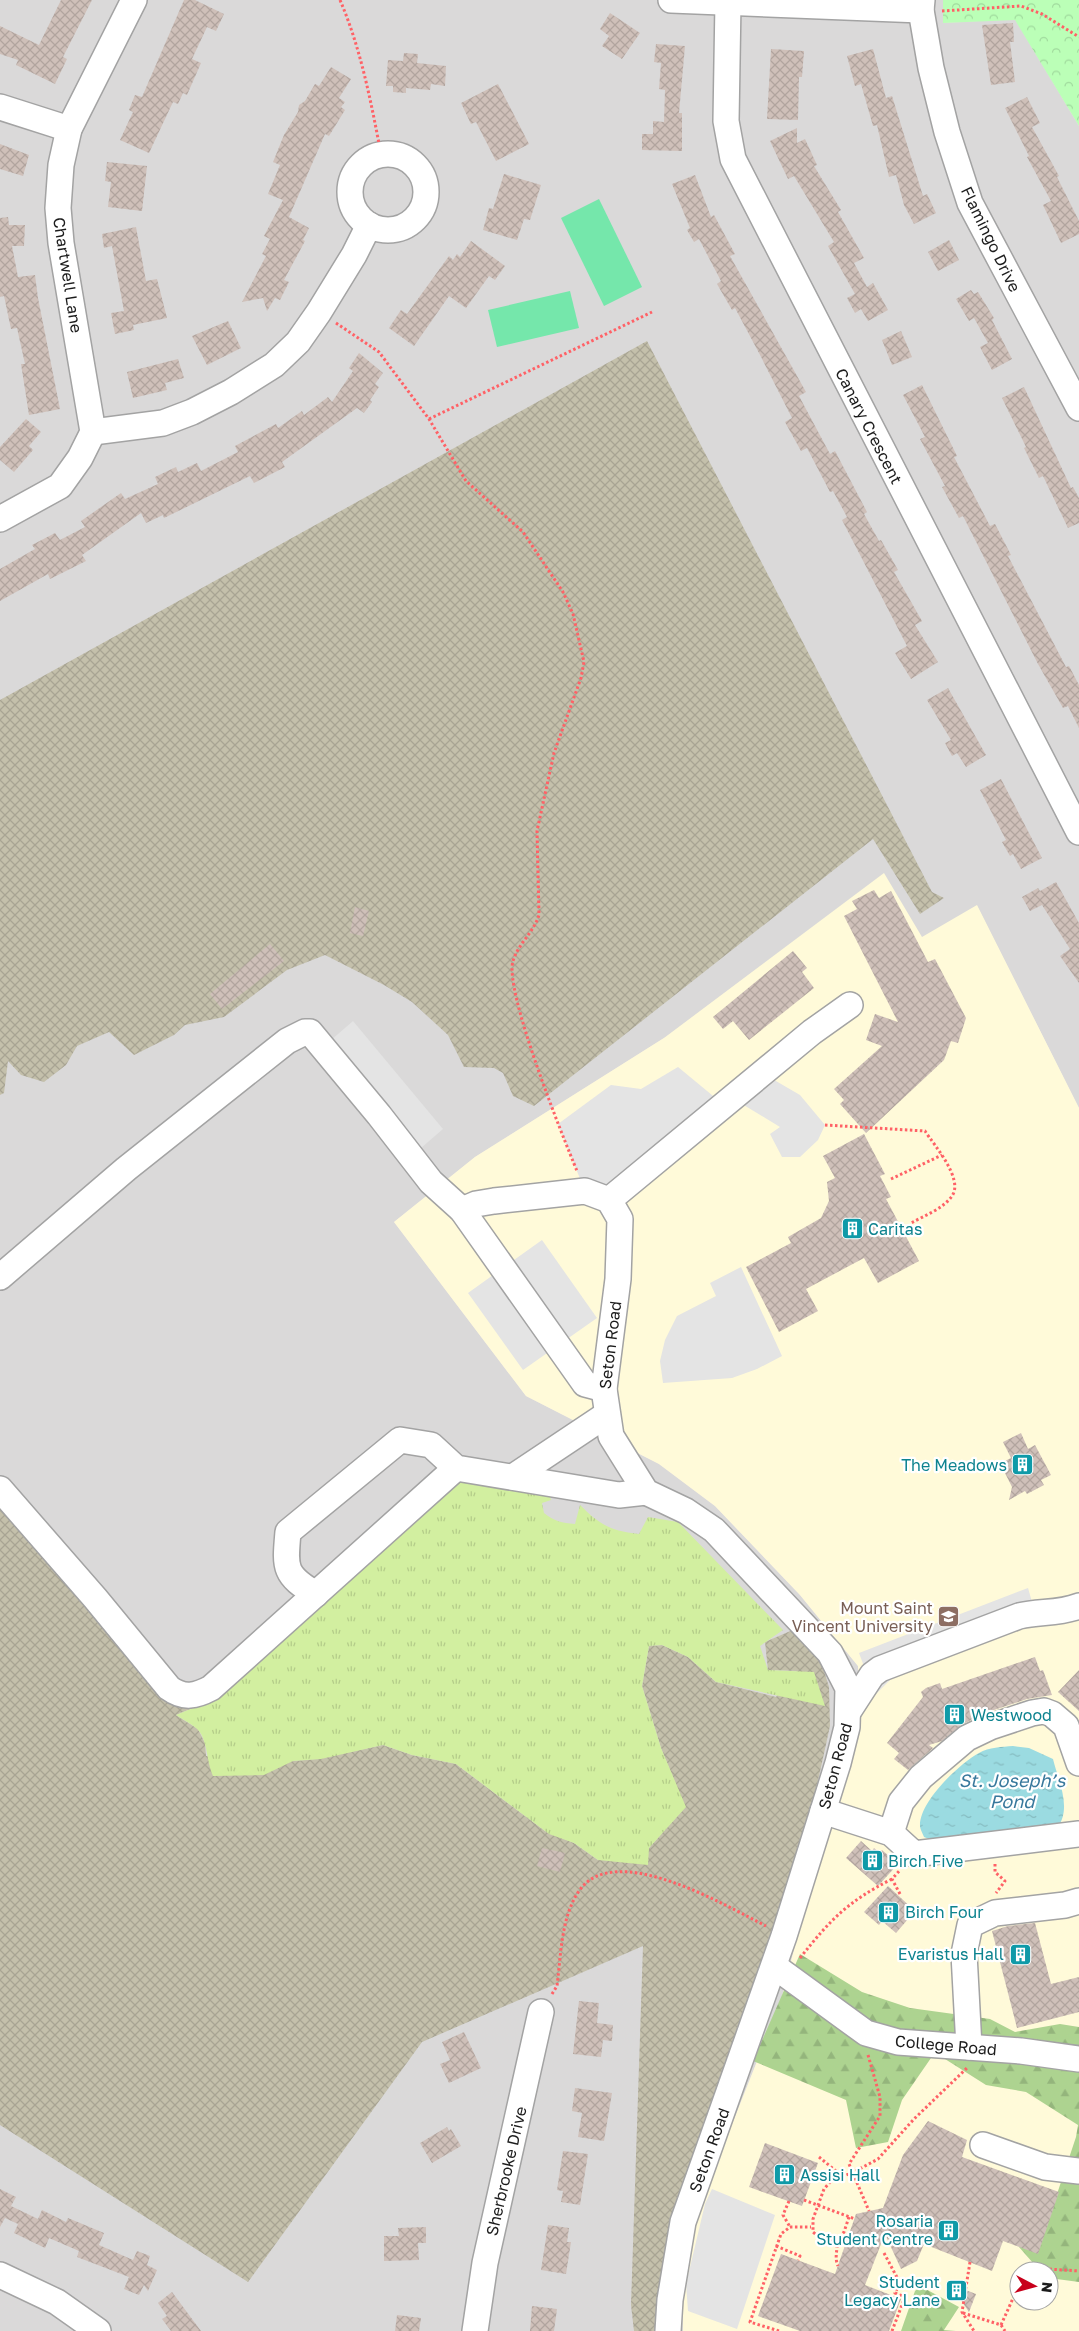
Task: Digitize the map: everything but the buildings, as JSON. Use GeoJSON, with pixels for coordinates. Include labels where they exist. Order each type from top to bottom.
{"type":"FeatureCollection","features":[{"type":"Feature","properties":{"kind":"street","name":"Chartwell Lane"},"geometry":{"type":"LineString","coordinates":[[94,432],[61,244],[58,208],[61,164],[69,129],[134,0]]}},
{"type":"Feature","properties":{"kind":"street"},"geometry":{"type":"LineString","coordinates":[[671,0],[922,5]]}},
{"type":"Feature","properties":{"kind":"street","name":"Canary Crescent"},"geometry":{"type":"LineString","coordinates":[[728,2],[726,121],[733,159],[1079,832]]}},
{"type":"Feature","properties":{"kind":"street","name":"Flamingo Drive"},"geometry":{"type":"LineString","coordinates":[[922,5],[931,68],[947,132],[970,203],[1079,408]]}},
{"type":"Feature","properties":{"kind":"street"},"geometry":{"type":"LineString","coordinates":[[0,107],[69,129]]}},
{"type":"Feature","properties":{"kind":"street"},"geometry":{"type":"LineString","coordinates":[[394,153],[406,157],[416,164],[423,174],[426,186],[426,199],[418,215],[404,227],[392,230],[380,230],[368,225],[358,217],[352,205],[350,192],[352,178],[358,167],[368,158],[381,154],[394,153]]}},
{"type":"Feature","properties":{"kind":"street"},"geometry":{"type":"LineString","coordinates":[[0,519],[60,486],[80,458],[94,432],[163,423],[208,404],[274,364],[298,342],[319,312],[354,256],[368,225]]}},
{"type":"Feature","properties":{"kind":"street"},"geometry":{"type":"LineString","coordinates":[[462,1210],[485,1202],[585,1191],[614,1209],[812,1032],[850,1005]]}},
{"type":"Feature","properties":{"kind":"street"},"geometry":{"type":"LineString","coordinates":[[0,1277],[126,1169],[288,1041],[304,1032],[315,1036],[431,1182],[462,1210],[585,1384],[604,1389]]}},
{"type":"Feature","properties":{"kind":"street","name":"Seton Road"},"geometry":{"type":"LineString","coordinates":[[614,1209],[618,1279],[604,1389],[606,1415],[611,1436],[646,1492],[686,1511],[714,1530],[803,1622],[830,1653],[839,1666],[848,1688],[848,1712],[838,1763],[774,1966],[683,2222],[670,2300],[668,2331]]}},
{"type":"Feature","properties":{"kind":"street"},"geometry":{"type":"LineString","coordinates":[[513,1477],[606,1415]]}},
{"type":"Feature","properties":{"kind":"street"},"geometry":{"type":"LineString","coordinates":[[316,1594],[296,1583],[285,1563],[288,1532],[400,1440],[431,1445],[456,1468],[619,1495],[646,1492]]}},
{"type":"Feature","properties":{"kind":"street"},"geometry":{"type":"LineString","coordinates":[[0,1489],[95,1598],[169,1688],[179,1695],[192,1696],[211,1688],[456,1468]]}},
{"type":"Feature","properties":{"kind":"street"},"geometry":{"type":"LineString","coordinates":[[848,1712],[872,1675],[880,1669],[1019,1616],[1032,1613],[1051,1613],[1079,1606]]}},
{"type":"Feature","properties":{"kind":"street"},"geometry":{"type":"LineString","coordinates":[[1051,1613],[1079,1627]]}},
{"type":"Feature","properties":{"kind":"street"},"geometry":{"type":"LineString","coordinates":[[839,1666],[855,1672],[872,1675]]}},
{"type":"Feature","properties":{"kind":"street"},"geometry":{"type":"LineString","coordinates":[[891,1833],[901,1802],[921,1777],[968,1738],[990,1726],[1032,1713],[1044,1711],[1052,1714],[1066,1726],[1079,1763]]}},
{"type":"Feature","properties":{"kind":"street"},"geometry":{"type":"LineString","coordinates":[[823,1811],[891,1833],[914,1854],[1079,1834]]}},
{"type":"Feature","properties":{"kind":"street"},"geometry":{"type":"LineString","coordinates":[[970,2056],[964,1954],[970,1925],[995,1914],[1065,1905],[1079,1901]]}},
{"type":"Feature","properties":{"kind":"street","name":"College Road"},"geometry":{"type":"LineString","coordinates":[[774,1966],[866,2034],[970,2056],[1050,2055],[1079,2059]]}},
{"type":"Feature","properties":{"kind":"street","name":"Sherbrooke Drive"},"geometry":{"type":"LineString","coordinates":[[475,2331],[485,2263],[541,2012]]}},
{"type":"Feature","properties":{"kind":"street"},"geometry":{"type":"LineString","coordinates":[[1050,2055],[1079,2042]]}},
{"type":"Feature","properties":{"kind":"street"},"geometry":{"type":"LineString","coordinates":[[983,2145],[1045,2167],[1079,2170]]}},
{"type":"Feature","properties":{"kind":"street"},"geometry":{"type":"LineString","coordinates":[[0,2275],[57,2302],[98,2331]]}},
{"type":"Feature","properties":{"kind":"path"},"geometry":{"type":"LineString","coordinates":[[340,0],[348,19],[371,102],[381,154]]}},
{"type":"Feature","properties":{"kind":"path"},"geometry":{"type":"LineString","coordinates":[[922,5],[949,12],[1021,6],[1042,14],[1079,37]]}},
{"type":"Feature","properties":{"kind":"path"},"geometry":{"type":"LineString","coordinates":[[319,312],[379,352],[429,419],[466,481],[523,532],[564,592],[582,647],[584,662],[581,678],[554,753],[537,831],[539,916],[536,925],[512,962],[516,999],[558,1124],[585,1191]]}},
{"type":"Feature","properties":{"kind":"path"},"geometry":{"type":"LineString","coordinates":[[429,419],[652,312]]}},
{"type":"Feature","properties":{"kind":"path"},"geometry":{"type":"LineString","coordinates":[[825,1125],[925,1131],[942,1155],[953,1175],[955,1185],[953,1195],[944,1204],[911,1223]]}},
{"type":"Feature","properties":{"kind":"path"},"geometry":{"type":"LineString","coordinates":[[891,1179],[942,1155]]}},
{"type":"Feature","properties":{"kind":"path"},"geometry":{"type":"LineString","coordinates":[[995,1914],[996,1892],[1005,1881],[995,1872],[996,1843]]}},
{"type":"Feature","properties":{"kind":"path"},"geometry":{"type":"LineString","coordinates":[[800,1958],[826,1925],[845,1906],[892,1879],[914,1854]]}},
{"type":"Feature","properties":{"kind":"path"},"geometry":{"type":"LineString","coordinates":[[541,2012],[557,1986],[568,1914],[579,1890],[600,1874],[626,1871],[650,1874],[710,1897],[784,1936]]}},
{"type":"Feature","properties":{"kind":"path"},"geometry":{"type":"LineString","coordinates":[[892,1879],[900,1894]]}},
{"type":"Feature","properties":{"kind":"path"},"geometry":{"type":"LineString","coordinates":[[868,2050],[869,2063],[880,2097],[880,2116],[849,2164],[869,2212]]}},
{"type":"Feature","properties":{"kind":"path"},"geometry":{"type":"LineString","coordinates":[[811,2227],[824,2189],[832,2180],[852,2173],[878,2159],[970,2056]]}},
{"type":"Feature","properties":{"kind":"path"},"geometry":{"type":"LineString","coordinates":[[819,2157],[842,2176]]}},
{"type":"Feature","properties":{"kind":"path"},"geometry":{"type":"LineString","coordinates":[[804,2200],[855,2219]]}},
{"type":"Feature","properties":{"kind":"path"},"geometry":{"type":"LineString","coordinates":[[788,2201],[783,2215],[790,2227]]}},
{"type":"Feature","properties":{"kind":"path"},"geometry":{"type":"LineString","coordinates":[[811,2227],[819,2238],[828,2241],[836,2240],[844,2232],[850,2217]]}},
{"type":"Feature","properties":{"kind":"path"},"geometry":{"type":"LineString","coordinates":[[779,2331],[750,2322],[781,2234],[790,2227],[811,2227]]}},
{"type":"Feature","properties":{"kind":"path"},"geometry":{"type":"LineString","coordinates":[[836,2240],[838,2248],[835,2258],[838,2266]]}},
{"type":"Feature","properties":{"kind":"path"},"geometry":{"type":"LineString","coordinates":[[776,2246],[800,2256],[798,2260]]}},
{"type":"Feature","properties":{"kind":"path"},"geometry":{"type":"LineString","coordinates":[[884,2253],[900,2283],[895,2294],[905,2297],[892,2331]]}},
{"type":"Feature","properties":{"kind":"path"},"geometry":{"type":"LineString","coordinates":[[970,2262],[962,2312],[974,2331]]}},
{"type":"Feature","properties":{"kind":"path"},"geometry":{"type":"LineString","coordinates":[[1059,2270],[1079,2271]]}},
{"type":"Feature","properties":{"kind":"path"},"geometry":{"type":"LineString","coordinates":[[1001,2325],[1009,2307]]}},
{"type":"Feature","properties":{"kind":"path"},"geometry":{"type":"LineString","coordinates":[[962,2312],[1001,2325],[1005,2331]]}},
{"type":"Feature","properties":{"kind":"shaded area"},"geometry":{"type":"Polygon","coordinates":[[[0,0],[943,0],[943,23],[1015,19],[1079,126],[1079,1108],[977,906],[922,938],[664,1038],[475,1157],[394,1222],[526,1396],[659,1464],[715,1506],[800,1595],[858,1666],[860,1709],[856,1744],[808,1894],[781,2001],[710,2180],[682,2293],[683,2331],[0,2331],[0,0]]]}},
{"type":"Feature","properties":{"kind":"shaded area"},"geometry":{"type":"Polygon","coordinates":[[[647,341],[932,892],[944,898],[920,914],[873,839],[534,1106],[513,1096],[503,1073],[494,1068],[464,1067],[448,1035],[412,1002],[384,985],[325,955],[287,970],[224,1017],[185,1025],[174,1035],[134,1055],[109,1032],[77,1046],[66,1065],[44,1082],[21,1075],[8,1061],[4,1093],[0,1095],[0,700],[647,341]]]}},
{"type":"Feature","properties":{"kind":"shaded area","name":"Mount Saint Vincent University"},"geometry":{"type":"Polygon","coordinates":[[[884,873],[922,937],[977,905],[1079,1108],[1079,2331],[683,2331],[682,2293],[690,2246],[710,2180],[781,2001],[808,1894],[856,1744],[860,1709],[858,1666],[800,1595],[715,1506],[659,1464],[526,1396],[394,1222],[475,1157],[664,1038],[884,873]]]}},
{"type":"Feature","properties":{"kind":"shaded area"},"geometry":{"type":"Polygon","coordinates":[[[353,1021],[443,1129],[405,1162],[316,1053],[353,1021]]]}},
{"type":"Feature","properties":{"kind":"shaded area"},"geometry":{"type":"Polygon","coordinates":[[[678,1067],[724,1105],[609,1200],[585,1191],[558,1124],[611,1085],[641,1089],[678,1067]]]}},
{"type":"Feature","properties":{"kind":"shaded area"},"geometry":{"type":"Polygon","coordinates":[[[769,1077],[800,1095],[825,1125],[818,1140],[800,1157],[782,1157],[770,1134],[780,1127],[737,1101],[769,1077]]]}},
{"type":"Feature","properties":{"kind":"shaded area"},"geometry":{"type":"Polygon","coordinates":[[[542,1240],[597,1318],[523,1370],[468,1293],[542,1240]]]}},
{"type":"Feature","properties":{"kind":"shaded area"},"geometry":{"type":"Polygon","coordinates":[[[741,1267],[782,1356],[757,1369],[732,1378],[663,1383],[660,1361],[665,1340],[677,1316],[716,1296],[710,1283],[741,1267]]]}},
{"type":"Feature","properties":{"kind":"shaded area"},"geometry":{"type":"Polygon","coordinates":[[[0,1487],[200,1705],[176,1715],[198,1729],[205,1743],[206,1756],[293,1761],[316,1759],[383,1745],[412,1755],[456,1764],[545,1831],[574,1843],[598,1860],[649,1848],[685,1807],[661,1748],[642,1686],[649,1646],[662,1645],[688,1657],[716,1682],[776,1697],[797,1671],[768,1670],[765,1642],[795,1629],[817,1648],[829,1687],[830,1726],[784,1936],[715,2093],[667,2331],[634,2331],[631,2305],[643,1946],[422,2042],[248,2282],[0,2125],[0,1487]]]}},
{"type":"Feature","properties":{"kind":"shaded area"},"geometry":{"type":"Polygon","coordinates":[[[1028,1588],[1038,1623],[1029,1624],[892,1678],[870,1700],[865,1669],[859,1653],[1028,1588]]]}},
{"type":"Feature","properties":{"kind":"shaded area"},"geometry":{"type":"Polygon","coordinates":[[[712,2189],[775,2215],[737,2329],[688,2311],[686,2284],[705,2204],[712,2189]]]}},
{"type":"Feature","properties":{"kind":"green space"},"geometry":{"type":"Polygon","coordinates":[[[943,0],[1079,0],[1079,126],[1015,20],[943,23],[943,0]]]}},
{"type":"Feature","properties":{"kind":"green space"},"geometry":{"type":"Polygon","coordinates":[[[599,199],[642,287],[604,306],[561,218],[599,199]]]}},
{"type":"Feature","properties":{"kind":"green space"},"geometry":{"type":"Polygon","coordinates":[[[570,291],[579,328],[497,347],[488,310],[570,291]]]}},
{"type":"Feature","properties":{"kind":"green space"},"geometry":{"type":"Polygon","coordinates":[[[456,1478],[548,1489],[551,1500],[542,1503],[544,1513],[555,1520],[566,1523],[575,1524],[580,1505],[606,1526],[629,1533],[639,1534],[648,1517],[678,1522],[783,1630],[760,1646],[768,1670],[814,1672],[825,1706],[716,1682],[688,1657],[662,1645],[649,1646],[642,1686],[661,1748],[686,1807],[649,1848],[648,1865],[598,1860],[574,1843],[549,1834],[456,1764],[412,1755],[383,1745],[321,1759],[293,1761],[264,1775],[213,1776],[200,1732],[176,1715],[200,1705],[456,1478]]]}},
{"type":"Feature","properties":{"kind":"green space"},"geometry":{"type":"Polygon","coordinates":[[[800,1954],[862,1992],[910,2008],[990,2019],[1015,2032],[1060,2024],[1079,2027],[1079,2282],[1059,2279],[1059,2261],[1031,2261],[1019,2247],[1010,2216],[1053,2206],[1076,2137],[1078,2125],[1026,2092],[986,2085],[945,2059],[931,2058],[902,2100],[888,2142],[856,2148],[846,2100],[753,2061],[800,1954]]]}},
{"type":"Feature","properties":{"kind":"green space"},"geometry":{"type":"Polygon","coordinates":[[[920,2286],[959,2307],[944,2330],[956,2331],[901,2331],[915,2291],[920,2286]]]}},
{"type":"Feature","properties":{"kind":"water","name":"St. Joseph’s Pond"},"geometry":{"type":"Polygon","coordinates":[[[1013,1746],[1029,1748],[1053,1759],[1064,1802],[1064,1811],[1058,1827],[934,1841],[924,1837],[920,1827],[921,1816],[933,1795],[951,1775],[971,1758],[983,1751],[1013,1746]]]}},
{"type":"Feature","properties":{"kind":"place","name":"Caritas"},"geometry":{"type":"Point","coordinates":[852,1229]}},
{"type":"Feature","properties":{"kind":"place","name":"The Meadows"},"geometry":{"type":"Point","coordinates":[1023,1465]}},
{"type":"Feature","properties":{"kind":"place","name":"Mount Saint Vincent University"},"geometry":{"type":"Point","coordinates":[949,1617]}},
{"type":"Feature","properties":{"kind":"place","name":"Westwood"},"geometry":{"type":"Point","coordinates":[955,1715]}},
{"type":"Feature","properties":{"kind":"place","name":"Birch Five"},"geometry":{"type":"Point","coordinates":[872,1861]}},
{"type":"Feature","properties":{"kind":"place","name":"Birch Four"},"geometry":{"type":"Point","coordinates":[889,1912]}},
{"type":"Feature","properties":{"kind":"place","name":"Evaristus Hall"},"geometry":{"type":"Point","coordinates":[1020,1954]}},
{"type":"Feature","properties":{"kind":"place","name":"Assisi Hall"},"geometry":{"type":"Point","coordinates":[784,2175]}},
{"type":"Feature","properties":{"kind":"place","name":"Rosaria Student Centre"},"geometry":{"type":"Point","coordinates":[949,2230]}},
{"type":"Feature","properties":{"kind":"place","name":"Student Legacy Lane"},"geometry":{"type":"Point","coordinates":[956,2291]}}]}
